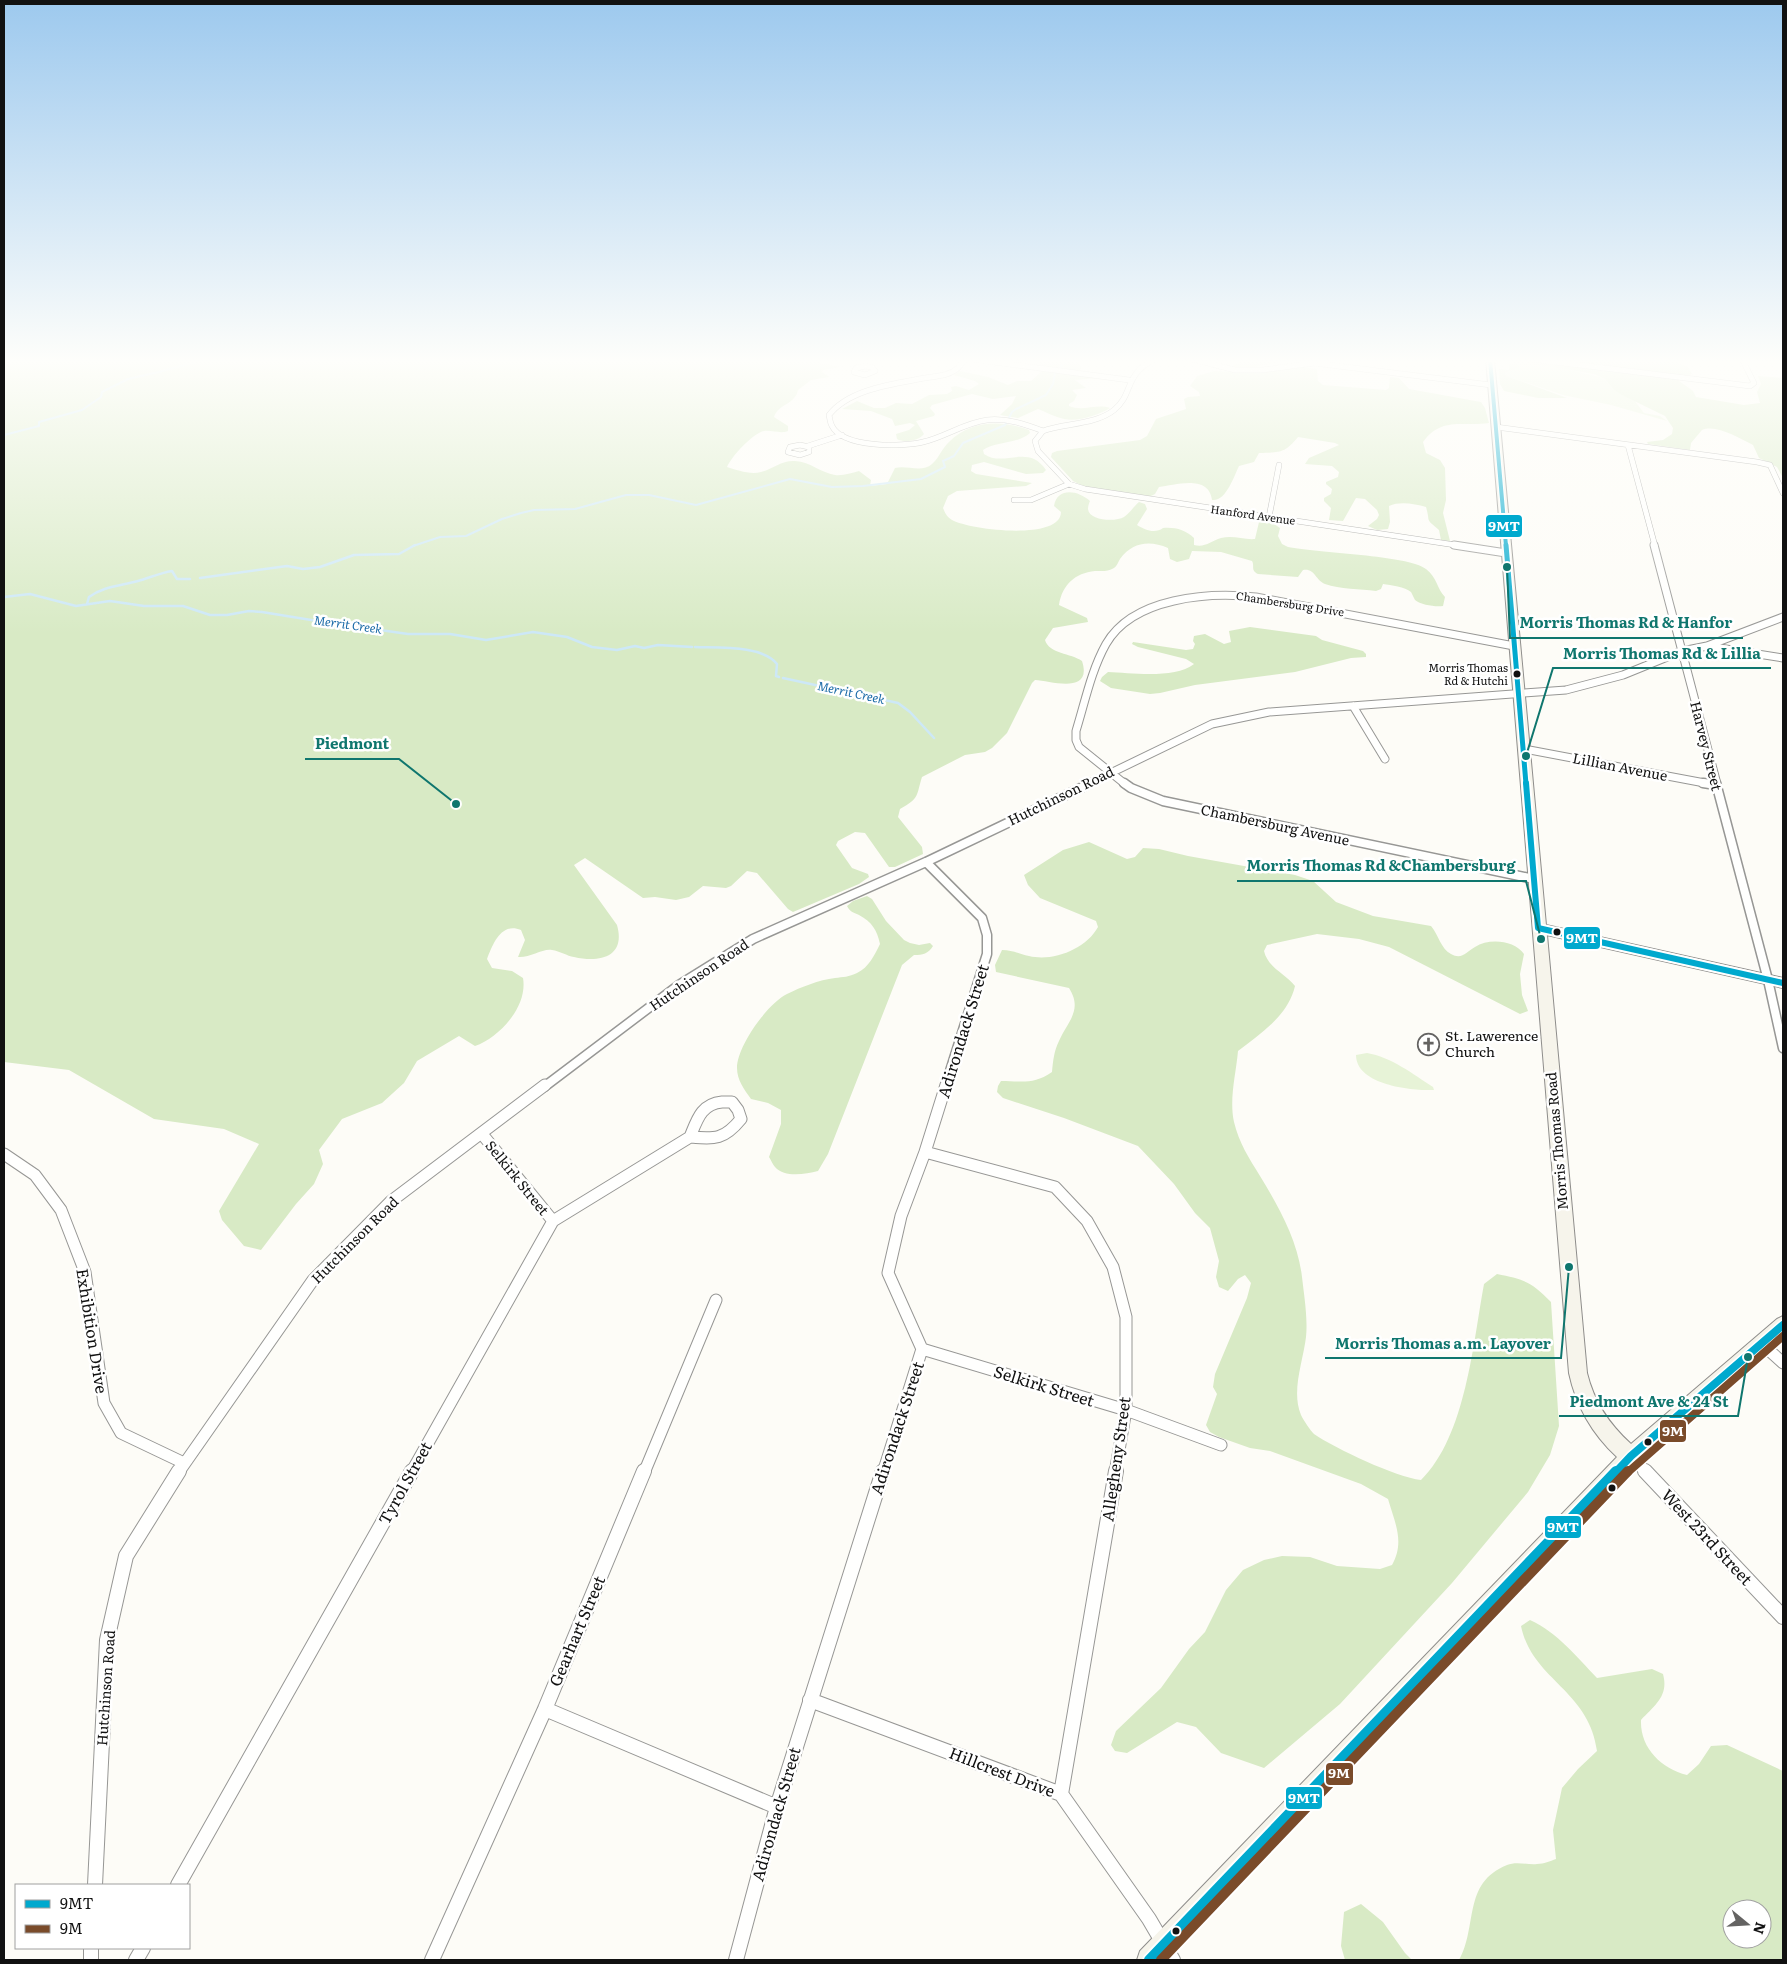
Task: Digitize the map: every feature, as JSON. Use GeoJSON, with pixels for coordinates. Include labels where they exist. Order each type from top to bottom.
{"type":"FeatureCollection","features":[{"type":"Feature","properties":{"kind":"main road","name":"Morris Thomas Road"},"geometry":{"type":"LineString","coordinates":[[1498,451],[1517,693],[1524,748],[1538,928],[1579,1384],[1588,1407],[1596,1420],[1609,1437],[1631,1456]]}},
{"type":"Feature","properties":{"kind":"main road"},"geometry":{"type":"LineString","coordinates":[[1538,928],[1783,983]]}},
{"type":"Feature","properties":{"kind":"main road"},"geometry":{"type":"LineString","coordinates":[[1149,1960],[1169,1952],[1631,1456],[1783,1325]]}},
{"type":"Feature","properties":{"kind":"street"},"geometry":{"type":"LineString","coordinates":[[1014,500],[1032,500],[1069,484],[1038,451]]}},
{"type":"Feature","properties":{"kind":"street","name":"Harvey Street"},"geometry":{"type":"LineString","coordinates":[[1629,451],[1768,980],[1783,1048]]}},
{"type":"Feature","properties":{"kind":"street"},"geometry":{"type":"LineString","coordinates":[[1671,451],[1770,465],[1783,493]]}},
{"type":"Feature","properties":{"kind":"street"},"geometry":{"type":"LineString","coordinates":[[1269,517],[1279,465]]}},
{"type":"Feature","properties":{"kind":"street","name":"Hanford Avenue"},"geometry":{"type":"LineString","coordinates":[[1069,484],[1101,493],[1506,553]]}},
{"type":"Feature","properties":{"kind":"street","name":"Chambersburg Drive"},"geometry":{"type":"LineString","coordinates":[[1110,772],[1079,747],[1076,740],[1076,731],[1103,649],[1115,632],[1131,618],[1162,605],[1200,597],[1248,596],[1514,646]]}},
{"type":"Feature","properties":{"kind":"street","name":"Hutchinson Road"},"geometry":{"type":"LineString","coordinates":[[94,1884],[107,1640],[126,1556],[184,1462],[313,1280],[390,1202],[679,985],[753,939],[926,862],[1212,724],[1269,712],[1566,690],[1622,675],[1682,651],[1707,646],[1783,617]]}},
{"type":"Feature","properties":{"kind":"street"},"geometry":{"type":"LineString","coordinates":[[1707,646],[1783,658]]}},
{"type":"Feature","properties":{"kind":"street"},"geometry":{"type":"LineString","coordinates":[[1354,706],[1385,759]]}},
{"type":"Feature","properties":{"kind":"street","name":"Lillian Avenue"},"geometry":{"type":"LineString","coordinates":[[1524,748],[1716,785]]}},
{"type":"Feature","properties":{"kind":"street","name":"Chambersburg Avenue"},"geometry":{"type":"LineString","coordinates":[[1110,772],[1131,788],[1163,801],[1534,879]]}},
{"type":"Feature","properties":{"kind":"street","name":"Adirondack Street"},"geometry":{"type":"LineString","coordinates":[[736,1960],[777,1807],[922,1350],[888,1273],[901,1216],[925,1152],[987,954],[987,935],[982,918],[926,862]]}},
{"type":"Feature","properties":{"kind":"street"},"geometry":{"type":"LineString","coordinates":[[718,1101],[732,1102],[738,1110],[741,1120],[732,1133],[716,1139],[690,1136],[698,1118],[708,1104],[718,1101]]}},
{"type":"Feature","properties":{"kind":"street","name":"Selkirk Street"},"geometry":{"type":"LineString","coordinates":[[482,1134],[553,1221]]}},
{"type":"Feature","properties":{"kind":"street","name":"Tyrol Street"},"geometry":{"type":"LineString","coordinates":[[179,1884],[553,1221],[690,1136]]}},
{"type":"Feature","properties":{"kind":"street","name":"Allegheny Street"},"geometry":{"type":"LineString","coordinates":[[925,1152],[1055,1187],[1087,1221],[1113,1267],[1126,1317],[1126,1410],[1061,1794]]}},
{"type":"Feature","properties":{"kind":"street","name":"Exhibition Drive"},"geometry":{"type":"LineString","coordinates":[[4,1154],[35,1175],[61,1210],[85,1272],[104,1403],[120,1434],[184,1462]]}},
{"type":"Feature","properties":{"kind":"street","name":"Gearhart Street"},"geometry":{"type":"LineString","coordinates":[[432,1960],[545,1709],[716,1300]]}},
{"type":"Feature","properties":{"kind":"street"},"geometry":{"type":"LineString","coordinates":[[1762,1344],[1783,1363]]}},
{"type":"Feature","properties":{"kind":"street","name":"Selkirk Street"},"geometry":{"type":"LineString","coordinates":[[922,1350],[1126,1410],[1221,1445]]}},
{"type":"Feature","properties":{"kind":"street","name":"West 23rd Street"},"geometry":{"type":"LineString","coordinates":[[1631,1456],[1783,1617]]}},
{"type":"Feature","properties":{"kind":"street","name":"Hillcrest Drive"},"geometry":{"type":"LineString","coordinates":[[810,1700],[1061,1794],[1149,1919],[1169,1952]]}},
{"type":"Feature","properties":{"kind":"street"},"geometry":{"type":"LineString","coordinates":[[545,1709],[777,1807]]}},
{"type":"Feature","properties":{"kind":"street"},"geometry":{"type":"LineString","coordinates":[[136,1960],[142,1949]]}},
{"type":"Feature","properties":{"kind":"green space"},"geometry":{"type":"Polygon","coordinates":[[[4,451],[739,451],[727,467],[744,472],[757,473],[782,463],[795,461],[806,463],[835,475],[859,471],[871,480],[870,486],[887,484],[895,468],[928,467],[943,451],[983,451],[984,454],[992,458],[1032,458],[1039,462],[1046,470],[1043,473],[1026,474],[984,462],[972,465],[971,471],[976,474],[1032,483],[1026,486],[957,491],[948,496],[943,508],[946,515],[962,524],[994,530],[1013,531],[1046,527],[1057,521],[1061,512],[1054,506],[1056,500],[1059,496],[1069,492],[1080,494],[1090,501],[1088,508],[1093,516],[1109,520],[1124,517],[1139,502],[1145,504],[1147,509],[1137,525],[1153,531],[1163,528],[1180,530],[1194,538],[1194,545],[1205,545],[1225,537],[1255,539],[1259,522],[1271,522],[1280,528],[1278,536],[1282,544],[1288,547],[1382,557],[1416,564],[1430,572],[1445,597],[1443,606],[1432,606],[1418,602],[1411,592],[1405,589],[1383,584],[1381,589],[1376,591],[1337,587],[1325,584],[1313,572],[1307,570],[1303,570],[1298,577],[1258,574],[1253,569],[1252,561],[1221,552],[1192,551],[1189,559],[1177,562],[1170,559],[1168,548],[1148,543],[1130,549],[1112,569],[1081,574],[1066,586],[1059,605],[1087,618],[1088,622],[1053,628],[1045,640],[1047,645],[1056,651],[1082,661],[1084,672],[1082,678],[1069,684],[1035,680],[1007,733],[992,748],[985,752],[965,755],[922,777],[916,796],[911,802],[900,809],[898,817],[922,847],[923,854],[895,867],[889,867],[865,833],[855,832],[838,841],[836,845],[852,868],[868,874],[869,877],[859,884],[793,912],[788,909],[757,873],[747,871],[731,886],[726,888],[703,886],[689,897],[676,900],[655,897],[643,898],[585,858],[574,865],[617,925],[619,936],[618,944],[614,951],[609,955],[593,959],[569,956],[548,950],[518,957],[525,940],[521,930],[514,928],[503,932],[495,941],[487,959],[492,968],[512,971],[523,978],[521,999],[510,1019],[494,1036],[484,1042],[475,1046],[459,1036],[417,1061],[404,1083],[382,1103],[342,1119],[319,1150],[323,1164],[314,1184],[296,1204],[261,1250],[244,1246],[222,1220],[219,1211],[259,1144],[224,1129],[154,1119],[69,1070],[4,1062],[4,451]]]}},
{"type":"Feature","properties":{"kind":"green space"},"geometry":{"type":"Polygon","coordinates":[[[1057,451],[1282,451],[1259,453],[1254,462],[1239,466],[1225,493],[1217,500],[1212,500],[1210,492],[1205,487],[1190,483],[1159,487],[1155,494],[1149,497],[1085,487],[1073,481],[1051,457],[1052,453],[1057,451]]]}},
{"type":"Feature","properties":{"kind":"green space"},"geometry":{"type":"Polygon","coordinates":[[[1326,451],[1425,451],[1426,453],[1440,460],[1445,468],[1446,500],[1443,513],[1450,541],[1441,540],[1439,530],[1429,520],[1426,507],[1412,504],[1403,503],[1389,506],[1390,522],[1388,529],[1377,530],[1368,526],[1379,515],[1377,510],[1365,499],[1356,498],[1343,521],[1329,520],[1331,508],[1324,501],[1324,498],[1331,494],[1332,489],[1326,482],[1338,477],[1339,472],[1332,466],[1305,464],[1309,458],[1326,451]]]}},
{"type":"Feature","properties":{"kind":"green space"},"geometry":{"type":"Polygon","coordinates":[[[1756,451],[1783,451],[1783,478],[1777,467],[1759,458],[1756,451]]]}},
{"type":"Feature","properties":{"kind":"green space"},"geometry":{"type":"Polygon","coordinates":[[[1250,627],[1316,636],[1322,640],[1363,651],[1366,657],[1351,658],[1295,672],[1195,685],[1150,694],[1111,688],[1100,681],[1108,672],[1153,674],[1176,672],[1194,664],[1186,659],[1138,647],[1132,644],[1133,642],[1186,650],[1193,649],[1195,644],[1193,641],[1194,636],[1205,634],[1224,644],[1231,642],[1229,631],[1250,627]]]}},
{"type":"Feature","properties":{"kind":"green space"},"geometry":{"type":"Polygon","coordinates":[[[1089,842],[1127,859],[1135,857],[1143,848],[1159,849],[1295,875],[1313,881],[1336,902],[1373,916],[1431,926],[1445,949],[1455,956],[1464,955],[1475,947],[1487,942],[1508,943],[1520,949],[1524,954],[1520,974],[1522,995],[1528,1011],[1520,1014],[1389,947],[1359,939],[1317,934],[1267,945],[1264,951],[1269,962],[1295,986],[1291,997],[1280,1015],[1238,1051],[1233,1113],[1236,1130],[1242,1144],[1281,1212],[1292,1237],[1300,1264],[1306,1307],[1306,1330],[1297,1396],[1298,1406],[1305,1423],[1314,1434],[1351,1454],[1397,1474],[1421,1480],[1436,1461],[1448,1439],[1458,1414],[1471,1360],[1484,1284],[1497,1274],[1527,1282],[1551,1302],[1559,1426],[1550,1455],[1528,1492],[1452,1583],[1340,1704],[1264,1768],[1221,1753],[1196,1727],[1177,1722],[1127,1753],[1115,1751],[1111,1745],[1116,1731],[1161,1688],[1189,1649],[1205,1632],[1226,1590],[1243,1570],[1264,1560],[1282,1556],[1310,1557],[1337,1566],[1380,1569],[1392,1565],[1396,1557],[1398,1532],[1388,1499],[1361,1484],[1270,1451],[1250,1448],[1210,1432],[1206,1425],[1217,1394],[1213,1387],[1215,1374],[1247,1298],[1251,1283],[1245,1275],[1238,1279],[1228,1291],[1219,1287],[1216,1277],[1219,1261],[1210,1228],[1195,1213],[1174,1184],[1138,1146],[1064,1118],[1003,1098],[997,1092],[1001,1081],[1033,1081],[1052,1072],[1056,1049],[1073,1015],[1075,1003],[1069,988],[996,972],[995,965],[1002,950],[1038,957],[1058,955],[1086,942],[1098,927],[1096,921],[1040,898],[1028,885],[1024,875],[1063,850],[1089,842]]]}},
{"type":"Feature","properties":{"kind":"green space"},"geometry":{"type":"Polygon","coordinates":[[[867,896],[872,899],[886,921],[904,940],[919,945],[930,943],[933,946],[923,954],[914,955],[902,965],[828,1154],[818,1171],[795,1174],[784,1173],[775,1167],[769,1157],[781,1124],[781,1110],[768,1103],[751,1099],[738,1076],[738,1059],[755,1026],[779,999],[792,991],[810,984],[854,974],[861,971],[868,964],[880,944],[877,935],[867,921],[851,911],[847,906],[853,901],[867,896]]]}},
{"type":"Feature","properties":{"kind":"green space"},"geometry":{"type":"Polygon","coordinates":[[[1367,1053],[1385,1058],[1402,1067],[1433,1087],[1434,1090],[1400,1087],[1375,1080],[1358,1065],[1356,1055],[1367,1053]]]}},
{"type":"Feature","properties":{"kind":"green space"},"geometry":{"type":"Polygon","coordinates":[[[1530,1620],[1549,1631],[1597,1678],[1652,1669],[1663,1674],[1664,1688],[1660,1700],[1641,1720],[1642,1730],[1648,1748],[1654,1755],[1661,1762],[1678,1772],[1687,1775],[1699,1764],[1711,1746],[1727,1745],[1783,1771],[1783,1960],[1459,1960],[1465,1947],[1477,1894],[1483,1883],[1493,1873],[1507,1865],[1518,1863],[1540,1864],[1556,1859],[1553,1830],[1562,1788],[1597,1751],[1592,1730],[1583,1713],[1536,1660],[1527,1644],[1521,1626],[1530,1620]]]}},
{"type":"Feature","properties":{"kind":"green space"},"geometry":{"type":"Polygon","coordinates":[[[1361,1904],[1383,1922],[1412,1960],[1345,1960],[1341,1946],[1344,1912],[1361,1904]]]}},
{"type":"Feature","properties":{"kind":"waterway"},"geometry":{"type":"LineString","coordinates":[[414,546],[440,537],[466,536],[502,519],[521,513],[534,510],[575,509],[626,495],[649,495],[696,505],[790,479],[832,487],[863,486],[921,479],[945,467],[943,461],[954,456],[958,451]]}},
{"type":"Feature","properties":{"kind":"waterway"},"geometry":{"type":"LineString","coordinates":[[200,578],[287,566],[303,569],[320,567],[354,555],[399,554],[414,546]]}},
{"type":"Feature","properties":{"kind":"waterway"},"geometry":{"type":"LineString","coordinates":[[87,604],[89,597],[100,591],[172,571],[177,579],[190,579]]}},
{"type":"Feature","properties":{"kind":"waterway","name":"Merrit Creek"},"geometry":{"type":"LineString","coordinates":[[4,597],[30,594],[76,606],[110,601],[144,606],[183,606],[210,615],[227,615],[249,611],[262,612],[342,625],[361,624],[373,629],[408,634],[450,634],[486,640],[533,632],[567,637],[592,647],[617,650],[635,646],[644,648],[658,645],[692,647]]}},
{"type":"Feature","properties":{"kind":"waterway","name":"Merrit Creek"},"geometry":{"type":"LineString","coordinates":[[695,647],[739,649],[761,653],[777,664],[776,676],[779,677]]}},
{"type":"Feature","properties":{"kind":"waterway","name":"Merrit Creek"},"geometry":{"type":"LineString","coordinates":[[783,678],[898,703],[910,712],[934,738]]}},
{"type":"Feature","properties":{"kind":"transit line","name":"9MT"},"geometry":{"type":"LineString","coordinates":[[1498,451],[1538,928],[1783,983]]}},
{"type":"Feature","properties":{"kind":"transit line","name":"9MT"},"geometry":{"type":"LineString","coordinates":[[1149,1960],[1631,1456],[1783,1325]]}},
{"type":"Feature","properties":{"kind":"transit line","name":"9M"},"geometry":{"type":"LineString","coordinates":[[1161,1960],[1637,1462],[1783,1336]]}},
{"type":"Feature","properties":{"kind":"place","name":"Morris Thomas Rd & Hanfor"},"geometry":{"type":"Point","coordinates":[1507,567]}},
{"type":"Feature","properties":{"kind":"place","name":"Morris Thomas Rd & Hutchi"},"geometry":{"type":"Point","coordinates":[1517,674]}},
{"type":"Feature","properties":{"kind":"place","name":"Morris Thomas Rd & Lillia"},"geometry":{"type":"Point","coordinates":[1526,756]}},
{"type":"Feature","properties":{"kind":"place","name":"Piedmont"},"geometry":{"type":"Point","coordinates":[456,804]}},
{"type":"Feature","properties":{"kind":"place","name":"Morris Thomas Rd &Chambersburg"},"geometry":{"type":"Point","coordinates":[1541,939]}},
{"type":"Feature","properties":{"kind":"place","name":"St. Lawerence Church"},"geometry":{"type":"Point","coordinates":[1429,1044]}},
{"type":"Feature","properties":{"kind":"place","name":"Morris Thomas a.m. Layover"},"geometry":{"type":"Point","coordinates":[1569,1267]}},
{"type":"Feature","properties":{"kind":"place","name":"Piedmont Ave & 24 St"},"geometry":{"type":"Point","coordinates":[1748,1357]}}]}
